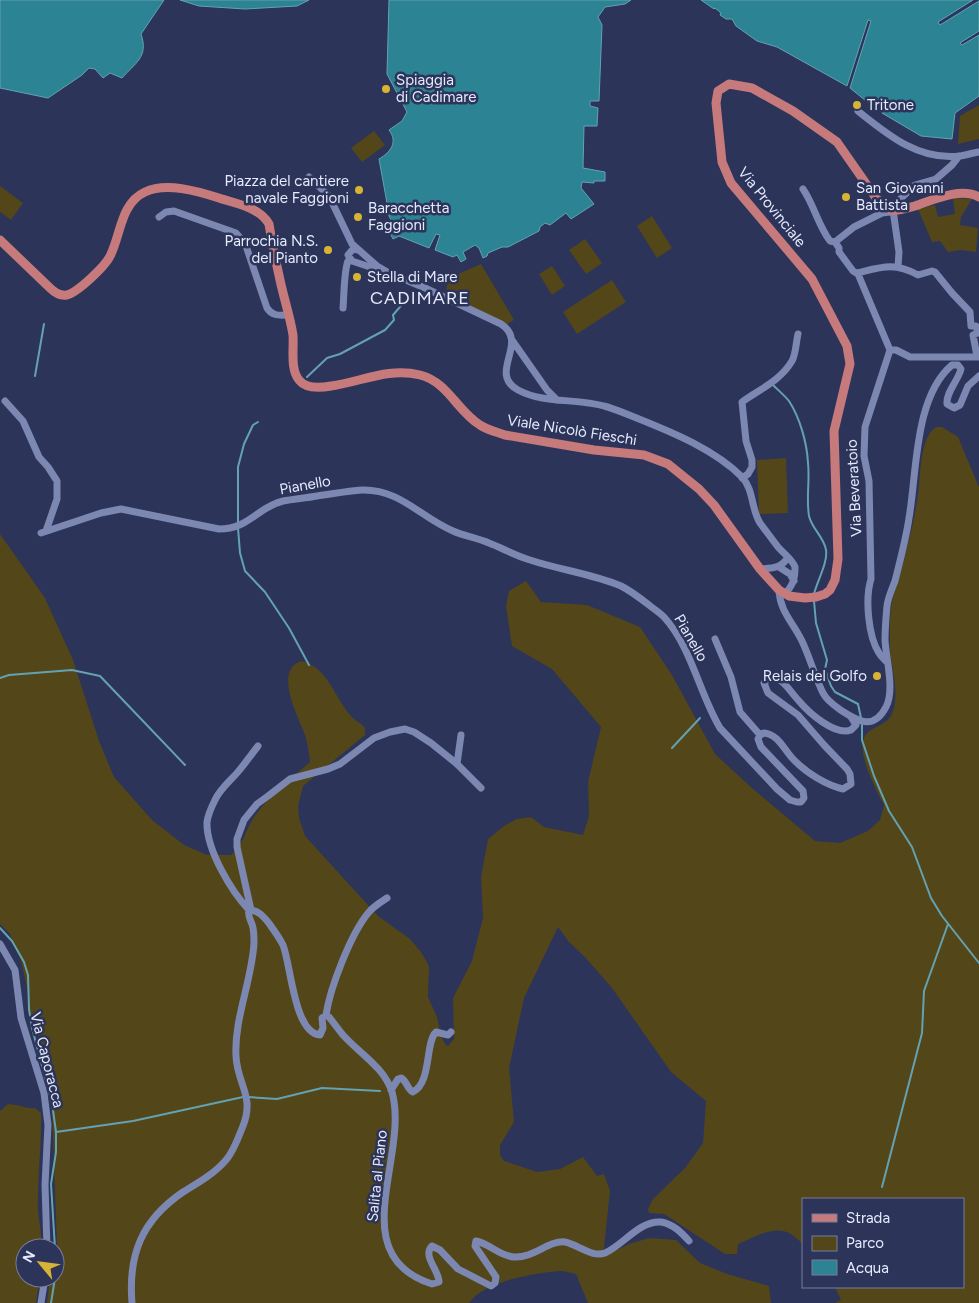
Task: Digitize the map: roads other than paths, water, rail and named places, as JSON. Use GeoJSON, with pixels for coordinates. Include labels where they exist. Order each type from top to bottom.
{"type":"FeatureCollection","features":[{"type":"Feature","properties":{"kind":"main road","name":"Via Provinciale"},"geometry":{"type":"LineString","coordinates":[[782,592],[800,597],[825,594],[830,590],[835,580],[838,559],[834,431],[850,364],[847,346],[812,279],[731,183],[722,162],[716,103],[718,91],[729,84],[752,88],[793,111],[837,142],[876,198],[883,206],[893,210]]}},
{"type":"Feature","properties":{"kind":"main road","name":"Viale Nicolò Fieschi"},"geometry":{"type":"LineString","coordinates":[[0,240],[50,288],[61,294],[68,294],[76,290],[109,258],[124,213],[135,198],[145,192],[167,186],[213,196],[250,208],[265,218],[269,224],[289,314],[295,372],[300,382],[314,387],[330,386],[376,374],[404,372],[430,379],[446,390],[470,417],[492,431],[523,438],[601,451],[644,455],[658,459],[681,473],[714,505],[760,569],[782,592]]}},
{"type":"Feature","properties":{"kind":"main road"},"geometry":{"type":"LineString","coordinates":[[893,210],[904,209],[957,193],[974,194],[979,197]]}},
{"type":"Feature","properties":{"kind":"street"},"geometry":{"type":"LineString","coordinates":[[858,111],[900,143],[918,151],[937,156],[959,156],[979,152]]}},
{"type":"Feature","properties":{"kind":"street"},"geometry":{"type":"LineString","coordinates":[[898,268],[899,252],[893,210],[895,204],[915,185],[936,178],[952,165],[959,156]]}},
{"type":"Feature","properties":{"kind":"street"},"geometry":{"type":"LineString","coordinates":[[309,177],[329,196],[352,244],[376,266],[389,274]]}},
{"type":"Feature","properties":{"kind":"street"},"geometry":{"type":"LineString","coordinates":[[803,189],[812,201],[817,218],[826,235],[830,241],[835,242],[839,252],[853,271],[857,273],[890,350],[896,350],[910,357],[978,357],[973,335],[978,333],[976,326],[971,326],[970,312],[935,272],[932,270],[918,275],[890,266],[857,273]]}},
{"type":"Feature","properties":{"kind":"street"},"geometry":{"type":"LineString","coordinates":[[835,242],[854,227],[882,213],[893,210]]}},
{"type":"Feature","properties":{"kind":"street"},"geometry":{"type":"LineString","coordinates":[[159,217],[166,212],[174,211],[236,233],[246,243],[267,308],[276,315],[289,314]]}},
{"type":"Feature","properties":{"kind":"street"},"geometry":{"type":"LineString","coordinates":[[358,250],[353,249],[350,251],[348,255],[352,261],[424,288],[501,324],[509,330],[512,347],[507,360],[506,371],[509,381],[516,389],[528,395],[604,406],[673,433],[719,460],[742,478],[750,490],[756,517],[795,567],[794,581],[782,592],[779,602],[802,640],[824,694],[830,703],[851,717],[863,722],[868,723],[878,717],[883,712],[890,695],[885,639],[887,604],[895,580],[909,518],[917,453],[929,400],[938,381],[952,365],[956,364],[961,369],[958,380],[946,399],[947,404],[954,408],[960,405],[968,386],[979,376]]}},
{"type":"Feature","properties":{"kind":"street"},"geometry":{"type":"LineString","coordinates":[[343,308],[346,280],[345,270],[348,262],[352,261]]}},
{"type":"Feature","properties":{"kind":"street"},"geometry":{"type":"LineString","coordinates":[[742,478],[748,474],[752,467],[752,460],[746,441],[742,402],[772,384],[793,360],[798,334]]}},
{"type":"Feature","properties":{"kind":"street"},"geometry":{"type":"LineString","coordinates":[[512,340],[546,390],[557,400]]}},
{"type":"Feature","properties":{"kind":"street","name":"Via Beveratoio"},"geometry":{"type":"LineString","coordinates":[[887,662],[878,652],[870,625],[867,594],[871,579],[869,481],[864,456],[865,427],[890,350]]}},
{"type":"Feature","properties":{"kind":"street","name":"Pianello"},"geometry":{"type":"LineString","coordinates":[[5,401],[23,421],[39,457],[57,481],[57,499],[43,532],[101,512],[121,509],[219,529],[231,529],[283,501],[360,490],[387,492],[452,531],[487,542],[528,560],[600,579],[621,586],[634,593],[663,616],[676,634],[688,655],[713,716],[720,728],[776,789],[790,800],[801,802],[804,798],[803,791],[761,747],[758,739],[760,735]]}},
{"type":"Feature","properties":{"kind":"street"},"geometry":{"type":"LineString","coordinates":[[760,569],[779,567],[785,563],[788,557]]}},
{"type":"Feature","properties":{"kind":"street"},"geometry":{"type":"LineString","coordinates":[[779,567],[790,574],[794,581]]}},
{"type":"Feature","properties":{"kind":"street"},"geometry":{"type":"LineString","coordinates":[[715,639],[731,677],[740,712],[760,735],[764,733],[774,736],[794,761],[827,783],[843,788],[851,784],[850,774],[847,769],[798,715],[768,693],[764,683],[770,677],[780,680],[805,708],[833,728],[842,731],[851,730],[856,725],[851,717]]}},
{"type":"Feature","properties":{"kind":"street"},"geometry":{"type":"LineString","coordinates":[[132,1303],[132,1275],[143,1231],[168,1203],[200,1182],[225,1161],[231,1153],[247,1114],[246,1091],[236,1056],[240,1021],[253,952],[253,927],[248,915],[250,910],[237,847],[241,826],[258,804],[290,779],[340,764],[381,734],[405,729],[414,732],[438,748],[481,788]]}},
{"type":"Feature","properties":{"kind":"street"},"geometry":{"type":"LineString","coordinates":[[457,764],[461,735]]}},
{"type":"Feature","properties":{"kind":"street"},"geometry":{"type":"LineString","coordinates":[[258,746],[215,798],[208,821],[209,836],[214,855],[237,894],[250,910],[262,916],[277,934],[283,945],[299,1014],[310,1031],[320,1035],[322,1018],[326,1015],[332,989],[355,936],[369,912],[388,898]]}},
{"type":"Feature","properties":{"kind":"street","name":"Via Caporacca"},"geometry":{"type":"LineString","coordinates":[[0,944],[15,970],[21,1018],[44,1093],[48,1125],[45,1185],[46,1238]]}},
{"type":"Feature","properties":{"kind":"street","name":"Salita al Piano"},"geometry":{"type":"LineString","coordinates":[[326,1015],[332,1020],[342,1035],[384,1077],[391,1090],[396,1121],[385,1196],[385,1234],[388,1246],[398,1264],[406,1272],[432,1284],[439,1282],[439,1277],[430,1261],[428,1252],[432,1246],[440,1250],[458,1268],[491,1286],[495,1283],[496,1277],[475,1246],[476,1241],[512,1257],[524,1257],[556,1243],[564,1242],[600,1254],[606,1252],[625,1237],[657,1222],[676,1228],[689,1241]]}},
{"type":"Feature","properties":{"kind":"street"},"geometry":{"type":"LineString","coordinates":[[391,1090],[396,1081],[401,1078],[410,1090],[414,1092],[418,1089],[429,1057],[432,1036],[436,1032],[448,1035],[452,1032]]}},
{"type":"Feature","properties":{"kind":"street"},"geometry":{"type":"LineString","coordinates":[[41,1303],[43,1288]]}},
{"type":"Feature","properties":{"kind":"water"},"geometry":{"type":"Polygon","coordinates":[[[0,0],[164,0],[141,34],[143,42],[142,54],[136,64],[122,78],[110,73],[103,78],[95,69],[89,68],[82,75],[48,98],[0,88],[0,0]]]}},
{"type":"Feature","properties":{"kind":"water"},"geometry":{"type":"Polygon","coordinates":[[[180,0],[309,0],[297,6],[245,9],[199,6],[180,0]]]}},
{"type":"Feature","properties":{"kind":"water"},"geometry":{"type":"Polygon","coordinates":[[[389,0],[631,0],[625,4],[605,7],[598,17],[602,25],[599,101],[590,101],[590,106],[598,108],[597,126],[584,126],[583,168],[605,172],[605,181],[594,181],[594,183],[582,182],[581,188],[594,204],[571,219],[566,213],[550,225],[545,223],[540,227],[539,231],[508,247],[502,247],[488,253],[483,258],[479,248],[475,245],[463,252],[466,259],[461,262],[457,255],[453,257],[435,250],[440,235],[436,234],[429,248],[399,236],[393,239],[390,233],[396,230],[387,212],[379,159],[392,146],[393,139],[389,130],[402,121],[407,112],[387,74],[389,0]]]}},
{"type":"Feature","properties":{"kind":"water"},"geometry":{"type":"Polygon","coordinates":[[[701,0],[973,0],[938,22],[940,25],[979,1],[979,31],[960,43],[962,45],[979,35],[979,96],[955,113],[952,139],[921,136],[882,113],[887,102],[882,99],[876,109],[850,88],[871,21],[868,20],[847,86],[777,47],[757,41],[736,26],[732,19],[726,19],[715,8],[701,0]]]}},
{"type":"Feature","properties":{"kind":"waterway"},"geometry":{"type":"LineString","coordinates":[[307,377],[327,358],[340,354],[385,330],[394,320],[393,315],[412,293]]}},
{"type":"Feature","properties":{"kind":"waterway"},"geometry":{"type":"LineString","coordinates":[[35,376],[44,324]]}},
{"type":"Feature","properties":{"kind":"waterway"},"geometry":{"type":"LineString","coordinates":[[773,385],[793,408],[800,423],[806,447],[809,516],[826,550],[824,566],[814,594]]}},
{"type":"Feature","properties":{"kind":"waterway"},"geometry":{"type":"LineString","coordinates":[[238,524],[238,467],[244,444],[253,425],[258,422]]}},
{"type":"Feature","properties":{"kind":"waterway"},"geometry":{"type":"LineString","coordinates":[[238,528],[240,553],[245,571],[265,592],[289,628],[309,665]]}},
{"type":"Feature","properties":{"kind":"waterway"},"geometry":{"type":"LineString","coordinates":[[814,601],[816,623],[827,660],[825,669],[831,686],[835,692],[858,704],[861,718]]}},
{"type":"Feature","properties":{"kind":"waterway"},"geometry":{"type":"LineString","coordinates":[[0,678],[9,675],[72,670],[100,676],[185,765]]}},
{"type":"Feature","properties":{"kind":"waterway"},"geometry":{"type":"LineString","coordinates":[[672,748],[700,718]]}},
{"type":"Feature","properties":{"kind":"waterway"},"geometry":{"type":"LineString","coordinates":[[862,723],[862,740],[874,776],[889,811],[912,847],[931,898],[942,916],[979,963]]}},
{"type":"Feature","properties":{"kind":"waterway"},"geometry":{"type":"LineString","coordinates":[[882,1187],[922,1033],[924,991],[948,924]]}},
{"type":"Feature","properties":{"kind":"waterway"},"geometry":{"type":"LineString","coordinates":[[0,928],[12,941],[24,962],[28,975],[29,1009],[32,1028],[52,1103],[56,1132],[56,1152],[51,1184],[54,1238]]}},
{"type":"Feature","properties":{"kind":"waterway"},"geometry":{"type":"LineString","coordinates":[[248,1097],[277,1099],[322,1088],[380,1091]]}},
{"type":"Feature","properties":{"kind":"waterway"},"geometry":{"type":"LineString","coordinates":[[56,1132],[133,1121],[243,1097]]}},
{"type":"Feature","properties":{"kind":"waterway"},"geometry":{"type":"LineString","coordinates":[[51,1303],[53,1288]]}},
{"type":"Feature","properties":{"kind":"place","name":"Spiaggia di Cadimare"},"geometry":{"type":"Point","coordinates":[386,89]}},
{"type":"Feature","properties":{"kind":"place","name":"Tritone"},"geometry":{"type":"Point","coordinates":[857,105]}},
{"type":"Feature","properties":{"kind":"place","name":"Piazza del cantiere navale Faggioni"},"geometry":{"type":"Point","coordinates":[359,190]}},
{"type":"Feature","properties":{"kind":"place","name":"San Giovanni Battista"},"geometry":{"type":"Point","coordinates":[846,197]}},
{"type":"Feature","properties":{"kind":"place","name":"Baracchetta Faggioni"},"geometry":{"type":"Point","coordinates":[358,217]}},
{"type":"Feature","properties":{"kind":"place","name":"Parrochia N.S. del Pianto"},"geometry":{"type":"Point","coordinates":[328,250]}},
{"type":"Feature","properties":{"kind":"place","name":"Stella di Mare"},"geometry":{"type":"Point","coordinates":[357,277]}},
{"type":"Feature","properties":{"kind":"place","name":"Relais del Golfo"},"geometry":{"type":"Point","coordinates":[877,676]}},
{"type":"Feature","properties":{"kind":"district","name":"CADIMARE"},"geometry":{"type":"Point","coordinates":[420,298]}}]}
